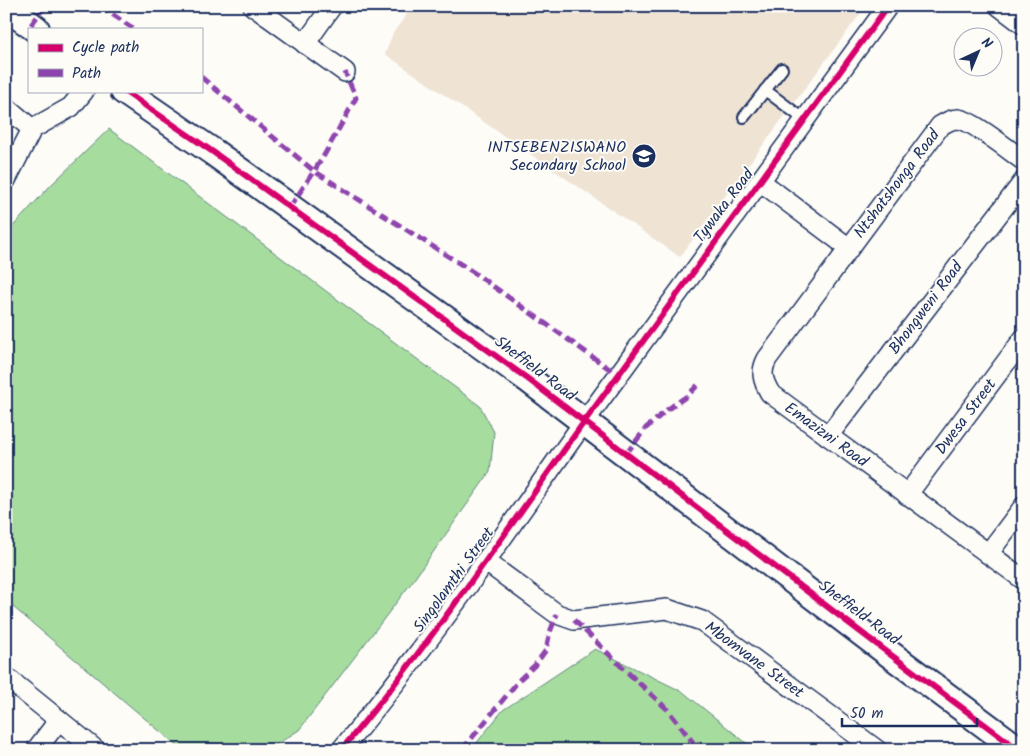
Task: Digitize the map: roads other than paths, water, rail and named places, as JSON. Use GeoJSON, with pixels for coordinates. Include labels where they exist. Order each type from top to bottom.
{"type":"FeatureCollection","features":[{"type":"Feature","properties":{"kind":"street"},"geometry":{"type":"LineString","coordinates":[[253,6],[344,72]]}},
{"type":"Feature","properties":{"kind":"street"},"geometry":{"type":"LineString","coordinates":[[304,44],[332,6]]}},
{"type":"Feature","properties":{"kind":"street","name":"Tywaka Road"},"geometry":{"type":"LineString","coordinates":[[584,423],[717,238],[888,6]]}},
{"type":"Feature","properties":{"kind":"street"},"geometry":{"type":"LineString","coordinates":[[999,6],[1024,24]]}},
{"type":"Feature","properties":{"kind":"street"},"geometry":{"type":"LineString","coordinates":[[6,7],[35,28]]}},
{"type":"Feature","properties":{"kind":"street"},"geometry":{"type":"LineString","coordinates":[[6,180],[32,129],[71,107],[83,92]]}},
{"type":"Feature","properties":{"kind":"street","name":"Sheffield Road"},"geometry":{"type":"LineString","coordinates":[[125,92],[213,152],[528,379],[1019,750]]}},
{"type":"Feature","properties":{"kind":"street"},"geometry":{"type":"LineString","coordinates":[[6,108],[32,129]]}},
{"type":"Feature","properties":{"kind":"street","name":"Ntshatshonga Road"},"geometry":{"type":"LineString","coordinates":[[850,248],[940,126],[948,121],[959,119],[970,123],[1024,161]]}},
{"type":"Feature","properties":{"kind":"street","name":"Bhongweni Road"},"geometry":{"type":"LineString","coordinates":[[828,436],[1024,180]]}},
{"type":"Feature","properties":{"kind":"street"},"geometry":{"type":"LineString","coordinates":[[760,181],[850,248]]}},
{"type":"Feature","properties":{"kind":"street","name":"Emazizni Road"},"geometry":{"type":"LineString","coordinates":[[850,248],[767,359],[762,368],[763,381],[770,393],[1024,580]]}},
{"type":"Feature","properties":{"kind":"street","name":"Dwesa Street"},"geometry":{"type":"LineString","coordinates":[[907,495],[1024,338]]}},
{"type":"Feature","properties":{"kind":"street","name":"Singolamthi Street"},"geometry":{"type":"LineString","coordinates":[[341,750],[384,698],[584,423]]}},
{"type":"Feature","properties":{"kind":"street"},"geometry":{"type":"LineString","coordinates":[[988,554],[1024,506]]}},
{"type":"Feature","properties":{"kind":"street","name":"Mbomvane Street"},"geometry":{"type":"LineString","coordinates":[[485,561],[557,614],[574,620],[667,610],[702,621],[877,750]]}},
{"type":"Feature","properties":{"kind":"street"},"geometry":{"type":"LineString","coordinates":[[6,677],[96,750]]}},
{"type":"Feature","properties":{"kind":"street"},"geometry":{"type":"LineString","coordinates":[[36,750],[59,720]]}},
{"type":"Feature","properties":{"kind":"lane"},"geometry":{"type":"LineString","coordinates":[[744,117],[782,69]]}},
{"type":"Feature","properties":{"kind":"lane"},"geometry":{"type":"LineString","coordinates":[[765,90],[804,120]]}},
{"type":"Feature","properties":{"kind":"place","name":"INTSEBENZISWANO Secondary School"},"geometry":{"type":"Point","coordinates":[644,156]}}]}
